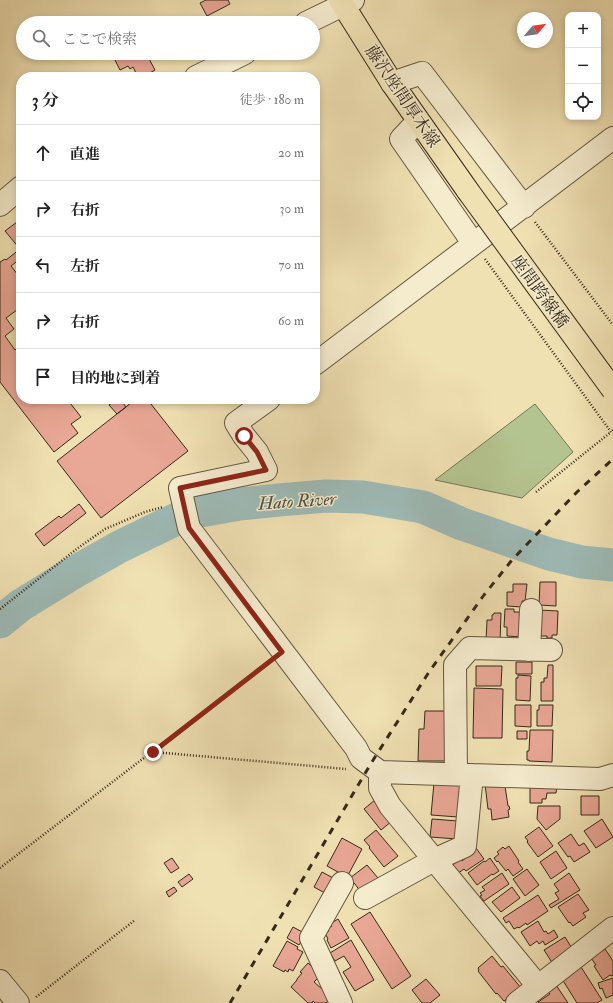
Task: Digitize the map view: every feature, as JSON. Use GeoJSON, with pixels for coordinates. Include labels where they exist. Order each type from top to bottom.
{"type":"FeatureCollection","features":[{"type":"Feature","properties":{"kind":"main road","name":"藤沢座間厚木線"},"geometry":{"type":"LineString","coordinates":[[345,2],[392,83],[468,192]]}},
{"type":"Feature","properties":{"kind":"main road","name":"座間跨線橋"},"geometry":{"type":"LineString","coordinates":[[468,192],[613,390]]}},
{"type":"Feature","properties":{"kind":"street"},"geometry":{"type":"LineString","coordinates":[[319,16],[345,2]]}},
{"type":"Feature","properties":{"kind":"street"},"geometry":{"type":"LineString","coordinates":[[206,72],[231,60]]}},
{"type":"Feature","properties":{"kind":"street"},"geometry":{"type":"LineString","coordinates":[[392,83],[422,73],[524,207]]}},
{"type":"Feature","properties":{"kind":"street"},"geometry":{"type":"LineString","coordinates":[[418,121],[401,139],[473,243]]}},
{"type":"Feature","properties":{"kind":"street"},"geometry":{"type":"LineString","coordinates":[[320,360],[473,243],[524,207],[613,138]]}},
{"type":"Feature","properties":{"kind":"street"},"geometry":{"type":"LineString","coordinates":[[0,205],[16,191]]}},
{"type":"Feature","properties":{"kind":"street"},"geometry":{"type":"LineString","coordinates":[[261,404],[236,423],[257,452],[266,470],[180,488],[189,528],[356,748],[361,758],[380,772],[600,779],[613,775]]}},
{"type":"Feature","properties":{"kind":"street"},"geometry":{"type":"LineString","coordinates":[[529,650],[530,610]]}},
{"type":"Feature","properties":{"kind":"street"},"geometry":{"type":"LineString","coordinates":[[365,898],[434,860],[465,846],[464,775],[455,665],[470,648],[551,650]]}},
{"type":"Feature","properties":{"kind":"street"},"geometry":{"type":"LineString","coordinates":[[380,772],[380,788],[390,806],[538,986]]}},
{"type":"Feature","properties":{"kind":"street"},"geometry":{"type":"LineString","coordinates":[[341,1003],[311,938],[342,883]]}},
{"type":"Feature","properties":{"kind":"street"},"geometry":{"type":"LineString","coordinates":[[517,1003],[613,928]]}},
{"type":"Feature","properties":{"kind":"street"},"geometry":{"type":"LineString","coordinates":[[0,981],[26,1001]]}},
{"type":"Feature","properties":{"kind":"path"},"geometry":{"type":"LineString","coordinates":[[524,207],[613,325]]}},
{"type":"Feature","properties":{"kind":"path"},"geometry":{"type":"LineString","coordinates":[[473,243],[612,431],[536,492]]}},
{"type":"Feature","properties":{"kind":"path"},"geometry":{"type":"LineString","coordinates":[[0,609],[78,548],[105,529],[145,512],[185,510]]}},
{"type":"Feature","properties":{"kind":"path"},"geometry":{"type":"LineString","coordinates":[[0,868],[282,652]]}},
{"type":"Feature","properties":{"kind":"path"},"geometry":{"type":"LineString","coordinates":[[153,752],[344,770],[357,766],[361,758]]}},
{"type":"Feature","properties":{"kind":"path"},"geometry":{"type":"LineString","coordinates":[[26,1001],[135,920]]}},
{"type":"Feature","properties":{"kind":"green space"},"geometry":{"type":"Polygon","coordinates":[[[535,404],[573,452],[522,498],[435,480],[535,404]]]}},
{"type":"Feature","properties":{"kind":"building"},"geometry":{"type":"Polygon","coordinates":[[[206,0],[228,0],[230,4],[207,16],[200,3],[206,0]]]}},
{"type":"Feature","properties":{"kind":"building"},"geometry":{"type":"Polygon","coordinates":[[[115,60],[150,60],[155,70],[152,72],[136,72],[133,67],[130,69],[128,66],[120,70],[115,60]]]}},
{"type":"Feature","properties":{"kind":"building"},"geometry":{"type":"Polygon","coordinates":[[[16,223],[16,244],[5,231],[16,223]]]}},
{"type":"Feature","properties":{"kind":"building"},"geometry":{"type":"Polygon","coordinates":[[[16,252],[16,262],[11,266],[16,272],[16,311],[6,318],[14,329],[5,336],[15,350],[16,349],[16,403],[0,382],[0,262],[5,259],[6,260],[16,252]]]}},
{"type":"Feature","properties":{"kind":"building"},"geometry":{"type":"Polygon","coordinates":[[[17,404],[71,404],[81,417],[71,424],[78,433],[54,452],[17,404]]]}},
{"type":"Feature","properties":{"kind":"building"},"geometry":{"type":"Polygon","coordinates":[[[124,404],[126,407],[117,414],[109,405],[124,404]]]}},
{"type":"Feature","properties":{"kind":"building"},"geometry":{"type":"Polygon","coordinates":[[[130,404],[151,404],[188,451],[101,518],[57,461],[130,404]]]}},
{"type":"Feature","properties":{"kind":"building"},"geometry":{"type":"Polygon","coordinates":[[[79,504],[86,513],[44,546],[35,534],[59,516],[61,518],[79,504]]]}},
{"type":"Feature","properties":{"kind":"building"},"geometry":{"type":"Polygon","coordinates":[[[540,582],[556,582],[556,606],[539,605],[540,582]]]}},
{"type":"Feature","properties":{"kind":"building"},"geometry":{"type":"Polygon","coordinates":[[[513,584],[527,584],[525,601],[522,601],[522,607],[507,606],[507,592],[513,592],[513,584]]]}},
{"type":"Feature","properties":{"kind":"building"},"geometry":{"type":"Polygon","coordinates":[[[505,609],[514,609],[514,612],[523,612],[522,637],[507,636],[507,627],[504,627],[505,609]]]}},
{"type":"Feature","properties":{"kind":"building"},"geometry":{"type":"Polygon","coordinates":[[[539,610],[558,611],[557,635],[552,635],[552,638],[540,636],[539,610]]]}},
{"type":"Feature","properties":{"kind":"building"},"geometry":{"type":"Polygon","coordinates":[[[494,613],[501,613],[500,642],[486,641],[487,620],[492,620],[492,615],[494,613]]]}},
{"type":"Feature","properties":{"kind":"building"},"geometry":{"type":"Polygon","coordinates":[[[516,662],[532,662],[532,674],[516,674],[516,662]]]}},
{"type":"Feature","properties":{"kind":"building"},"geometry":{"type":"Polygon","coordinates":[[[548,665],[553,665],[553,701],[541,701],[541,682],[544,682],[544,678],[547,678],[548,665]]]}},
{"type":"Feature","properties":{"kind":"building"},"geometry":{"type":"Polygon","coordinates":[[[476,666],[502,666],[501,686],[476,686],[476,666]]]}},
{"type":"Feature","properties":{"kind":"building"},"geometry":{"type":"Polygon","coordinates":[[[518,675],[531,676],[530,701],[516,700],[516,678],[518,678],[518,675]]]}},
{"type":"Feature","properties":{"kind":"building"},"geometry":{"type":"Polygon","coordinates":[[[474,688],[503,689],[502,738],[473,738],[474,688]]]}},
{"type":"Feature","properties":{"kind":"building"},"geometry":{"type":"Polygon","coordinates":[[[515,705],[531,705],[531,727],[515,726],[515,705]]]}},
{"type":"Feature","properties":{"kind":"building"},"geometry":{"type":"Polygon","coordinates":[[[539,705],[553,705],[552,726],[537,726],[537,710],[539,710],[539,705]]]}},
{"type":"Feature","properties":{"kind":"building"},"geometry":{"type":"Polygon","coordinates":[[[425,711],[446,711],[445,761],[418,761],[419,729],[424,729],[425,711]]]}},
{"type":"Feature","properties":{"kind":"building"},"geometry":{"type":"Polygon","coordinates":[[[530,730],[553,730],[552,762],[527,760],[530,730]]]}},
{"type":"Feature","properties":{"kind":"building"},"geometry":{"type":"Polygon","coordinates":[[[517,731],[527,731],[527,739],[517,739],[517,731]]]}},
{"type":"Feature","properties":{"kind":"building"},"geometry":{"type":"Polygon","coordinates":[[[434,783],[461,785],[458,817],[431,815],[434,783]]]}},
{"type":"Feature","properties":{"kind":"building"},"geometry":{"type":"Polygon","coordinates":[[[485,784],[505,786],[508,806],[510,809],[508,810],[509,817],[492,820],[491,809],[488,809],[485,784]]]}},
{"type":"Feature","properties":{"kind":"building"},"geometry":{"type":"Polygon","coordinates":[[[530,785],[557,786],[556,793],[547,793],[546,799],[542,799],[542,803],[530,803],[530,785]]]}},
{"type":"Feature","properties":{"kind":"building"},"geometry":{"type":"Polygon","coordinates":[[[581,796],[599,796],[599,815],[581,815],[581,796]]]}},
{"type":"Feature","properties":{"kind":"building"},"geometry":{"type":"Polygon","coordinates":[[[375,800],[392,821],[381,830],[364,809],[375,800]]]}},
{"type":"Feature","properties":{"kind":"building"},"geometry":{"type":"Polygon","coordinates":[[[538,806],[560,806],[560,819],[546,830],[537,819],[538,806]]]}},
{"type":"Feature","properties":{"kind":"building"},"geometry":{"type":"Polygon","coordinates":[[[432,819],[458,821],[457,839],[430,837],[432,819]]]}},
{"type":"Feature","properties":{"kind":"building"},"geometry":{"type":"Polygon","coordinates":[[[602,819],[613,837],[596,848],[584,831],[602,819]]]}},
{"type":"Feature","properties":{"kind":"building"},"geometry":{"type":"Polygon","coordinates":[[[539,827],[553,846],[538,857],[525,837],[539,827]]]}},
{"type":"Feature","properties":{"kind":"building"},"geometry":{"type":"Polygon","coordinates":[[[376,830],[398,856],[384,867],[364,840],[376,830]]]}},
{"type":"Feature","properties":{"kind":"building"},"geometry":{"type":"Polygon","coordinates":[[[571,834],[579,846],[584,843],[590,852],[574,862],[570,856],[568,857],[558,843],[571,834]]]}},
{"type":"Feature","properties":{"kind":"building"},"geometry":{"type":"Polygon","coordinates":[[[342,838],[362,849],[347,877],[327,866],[342,838]]]}},
{"type":"Feature","properties":{"kind":"building"},"geometry":{"type":"Polygon","coordinates":[[[509,846],[523,869],[513,876],[508,869],[506,871],[494,858],[499,854],[497,852],[503,847],[505,849],[509,846]]]}},
{"type":"Feature","properties":{"kind":"building"},"geometry":{"type":"Polygon","coordinates":[[[476,848],[484,859],[466,871],[464,869],[457,874],[451,866],[461,859],[462,861],[476,848]]]}},
{"type":"Feature","properties":{"kind":"building"},"geometry":{"type":"Polygon","coordinates":[[[556,851],[567,868],[551,879],[540,862],[556,851]]]}},
{"type":"Feature","properties":{"kind":"building"},"geometry":{"type":"Polygon","coordinates":[[[172,858],[179,868],[171,873],[164,863],[172,858]]]}},
{"type":"Feature","properties":{"kind":"building"},"geometry":{"type":"Polygon","coordinates":[[[490,858],[499,871],[493,875],[492,874],[477,885],[468,873],[490,858]]]}},
{"type":"Feature","properties":{"kind":"building"},"geometry":{"type":"Polygon","coordinates":[[[367,865],[378,878],[362,893],[350,878],[367,865]]]}},
{"type":"Feature","properties":{"kind":"building"},"geometry":{"type":"Polygon","coordinates":[[[527,869],[539,885],[525,896],[513,879],[527,869]]]}},
{"type":"Feature","properties":{"kind":"building"},"geometry":{"type":"Polygon","coordinates":[[[322,872],[335,879],[330,889],[323,892],[314,887],[322,872]]]}},
{"type":"Feature","properties":{"kind":"building"},"geometry":{"type":"Polygon","coordinates":[[[502,873],[509,884],[484,901],[480,896],[482,895],[480,893],[485,890],[482,887],[502,873]]]}},
{"type":"Feature","properties":{"kind":"building"},"geometry":{"type":"Polygon","coordinates":[[[569,873],[580,890],[551,908],[549,905],[559,899],[555,893],[559,891],[554,884],[569,873]]]}},
{"type":"Feature","properties":{"kind":"building"},"geometry":{"type":"Polygon","coordinates":[[[189,874],[193,879],[182,887],[178,882],[189,874]]]}},
{"type":"Feature","properties":{"kind":"building"},"geometry":{"type":"Polygon","coordinates":[[[174,887],[177,891],[169,897],[166,892],[174,887]]]}},
{"type":"Feature","properties":{"kind":"building"},"geometry":{"type":"Polygon","coordinates":[[[512,887],[520,898],[501,912],[492,902],[512,887]]]}},
{"type":"Feature","properties":{"kind":"building"},"geometry":{"type":"Polygon","coordinates":[[[578,894],[589,910],[583,913],[586,917],[573,926],[570,922],[569,923],[558,907],[578,894]]]}},
{"type":"Feature","properties":{"kind":"building"},"geometry":{"type":"Polygon","coordinates":[[[538,895],[548,911],[527,925],[526,923],[519,928],[514,929],[509,921],[506,923],[503,918],[538,895]]]}},
{"type":"Feature","properties":{"kind":"building"},"geometry":{"type":"Polygon","coordinates":[[[370,912],[411,976],[392,989],[351,924],[370,912]]]}},
{"type":"Feature","properties":{"kind":"building"},"geometry":{"type":"Polygon","coordinates":[[[338,919],[349,938],[331,948],[325,933],[329,931],[327,929],[332,926],[330,924],[338,919]]]}},
{"type":"Feature","properties":{"kind":"building"},"geometry":{"type":"Polygon","coordinates":[[[538,921],[544,932],[546,931],[548,934],[554,930],[558,937],[545,945],[543,941],[539,944],[537,941],[530,946],[521,932],[538,921]]]}},
{"type":"Feature","properties":{"kind":"building"},"geometry":{"type":"Polygon","coordinates":[[[293,927],[306,934],[299,945],[287,938],[293,927]]]}},
{"type":"Feature","properties":{"kind":"building"},"geometry":{"type":"Polygon","coordinates":[[[565,937],[573,950],[553,964],[544,950],[565,937]]]}},
{"type":"Feature","properties":{"kind":"building"},"geometry":{"type":"Polygon","coordinates":[[[351,940],[374,980],[355,991],[343,972],[351,967],[344,956],[335,961],[330,953],[351,940]]]}},
{"type":"Feature","properties":{"kind":"building"},"geometry":{"type":"Polygon","coordinates":[[[287,941],[298,947],[297,949],[303,952],[293,971],[289,969],[288,972],[285,970],[284,972],[273,966],[287,941]]]}},
{"type":"Feature","properties":{"kind":"building"},"geometry":{"type":"Polygon","coordinates":[[[605,949],[613,961],[613,975],[610,975],[603,980],[591,958],[605,949]]]}},
{"type":"Feature","properties":{"kind":"building"},"geometry":{"type":"Polygon","coordinates":[[[492,956],[501,967],[503,966],[521,988],[504,1001],[497,993],[496,994],[478,971],[478,968],[492,956]]]}},
{"type":"Feature","properties":{"kind":"building"},"geometry":{"type":"Polygon","coordinates":[[[308,963],[321,975],[314,982],[331,997],[326,1003],[315,1003],[313,1001],[312,1003],[308,1003],[291,987],[302,973],[300,972],[308,963]]]}},
{"type":"Feature","properties":{"kind":"building"},"geometry":{"type":"Polygon","coordinates":[[[581,967],[602,1000],[597,1003],[577,1003],[562,979],[581,967]]]}},
{"type":"Feature","properties":{"kind":"building"},"geometry":{"type":"Polygon","coordinates":[[[613,978],[613,995],[606,998],[598,983],[613,978]]]}},
{"type":"Feature","properties":{"kind":"building"},"geometry":{"type":"Polygon","coordinates":[[[426,979],[440,995],[430,1003],[422,1003],[412,990],[426,979]]]}},
{"type":"Feature","properties":{"kind":"building"},"geometry":{"type":"Polygon","coordinates":[[[556,985],[568,1003],[538,1002],[550,994],[547,991],[556,985]]]}},
{"type":"Feature","properties":{"kind":"waterway","name":"Hato River"},"geometry":{"type":"LineString","coordinates":[[0,622],[21,605],[73,573],[119,547],[189,513],[240,504],[279,500],[326,496],[363,497],[423,507],[462,524],[549,554],[582,562],[613,565]]}},
{"type":"Feature","properties":{"kind":"railway"},"geometry":{"type":"LineString","coordinates":[[230,1003],[370,765],[429,672],[484,595],[512,560],[577,492],[613,459]]}},
{"type":"Feature","properties":{"kind":"route"},"geometry":{"type":"LineString","coordinates":[[153,752],[282,652],[189,528],[180,488],[266,470],[257,452],[244,436]]}}]}
